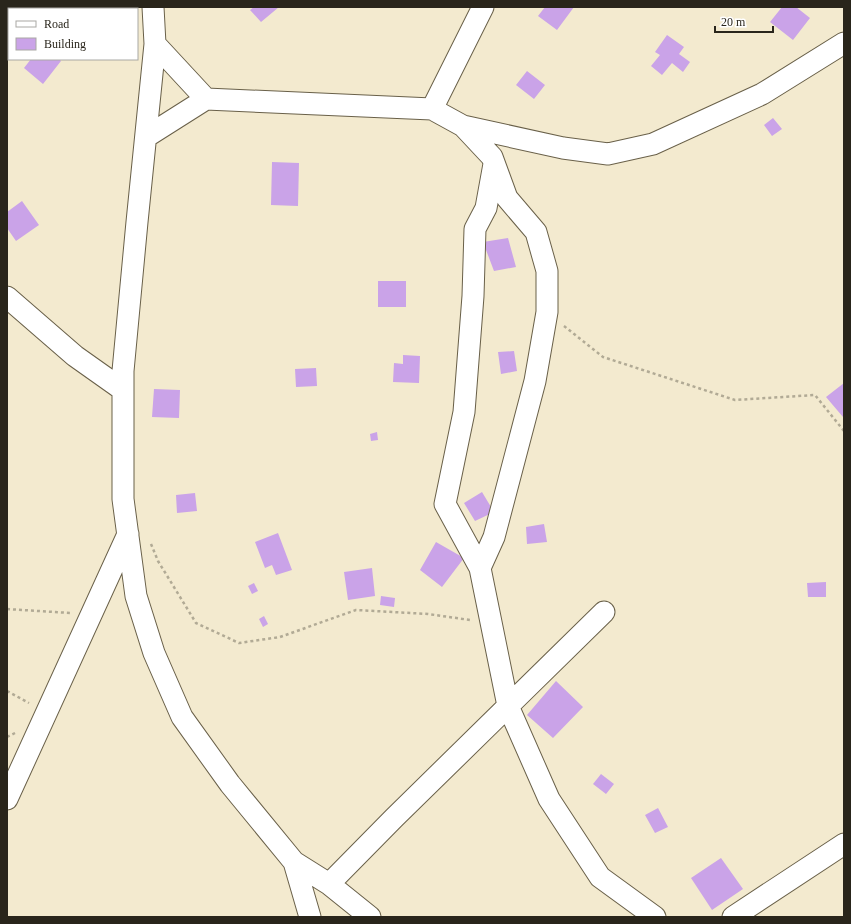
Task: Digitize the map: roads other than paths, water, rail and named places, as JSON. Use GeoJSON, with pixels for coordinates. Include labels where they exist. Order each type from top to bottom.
{"type":"FeatureCollection","features":[{"type":"Feature","properties":{"kind":"street"},"geometry":{"type":"LineString","coordinates":[[153,7],[155,44],[123,371],[123,499],[136,596],[154,653],[182,717],[230,784],[294,862],[329,884],[370,917]]}},
{"type":"Feature","properties":{"kind":"street"},"geometry":{"type":"LineString","coordinates":[[432,109],[483,7]]}},
{"type":"Feature","properties":{"kind":"street"},"geometry":{"type":"LineString","coordinates":[[146,137],[206,99],[432,109],[463,126],[563,148],[608,154],[653,144],[762,94],[844,43]]}},
{"type":"Feature","properties":{"kind":"street"},"geometry":{"type":"LineString","coordinates":[[155,44],[206,99]]}},
{"type":"Feature","properties":{"kind":"street"},"geometry":{"type":"LineString","coordinates":[[463,126],[492,157],[507,198],[536,232],[547,271],[547,312],[536,381],[494,537],[480,568]]}},
{"type":"Feature","properties":{"kind":"street"},"geometry":{"type":"LineString","coordinates":[[494,164],[486,208],[475,229],[473,296],[464,412],[445,504],[480,568],[508,706],[549,799],[600,877],[655,917]]}},
{"type":"Feature","properties":{"kind":"street"},"geometry":{"type":"LineString","coordinates":[[7,297],[75,356],[123,390]]}},
{"type":"Feature","properties":{"kind":"street"},"geometry":{"type":"LineString","coordinates":[[7,799],[128,533]]}},
{"type":"Feature","properties":{"kind":"street"},"geometry":{"type":"LineString","coordinates":[[329,884],[394,818],[604,612]]}},
{"type":"Feature","properties":{"kind":"street"},"geometry":{"type":"LineString","coordinates":[[733,917],[844,844]]}},
{"type":"Feature","properties":{"kind":"street"},"geometry":{"type":"LineString","coordinates":[[294,862],[310,917]]}}]}
